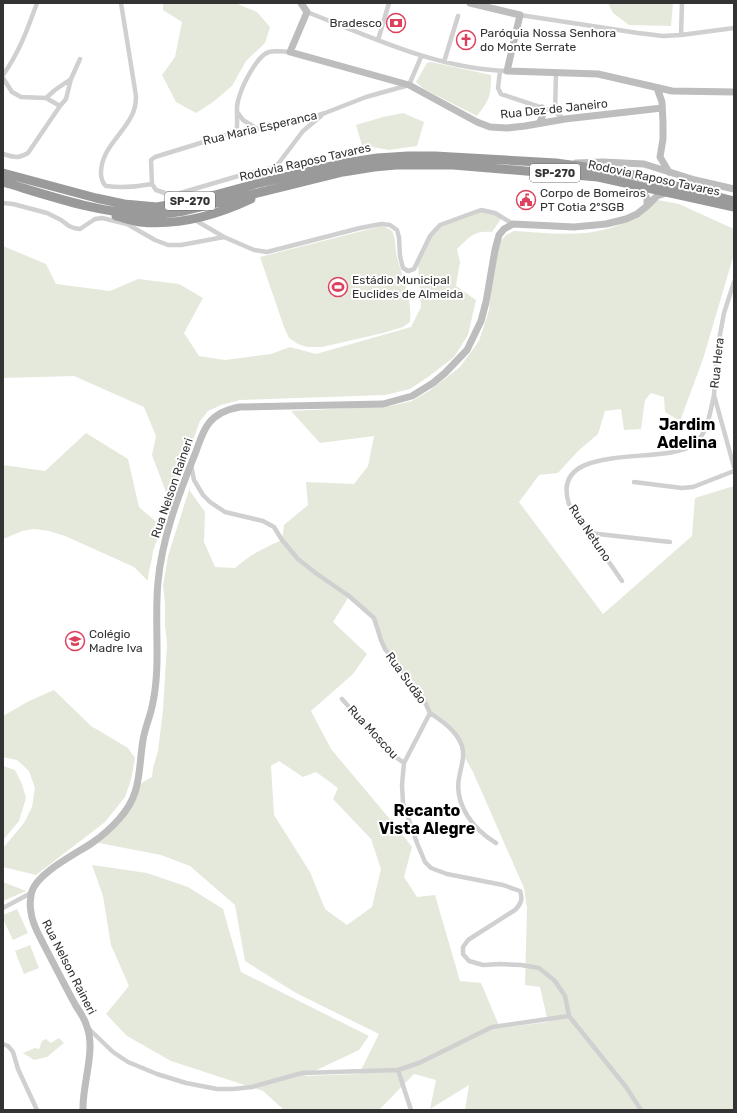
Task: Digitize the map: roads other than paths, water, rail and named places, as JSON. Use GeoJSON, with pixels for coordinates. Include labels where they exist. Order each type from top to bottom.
{"type":"FeatureCollection","features":[{"type":"Feature","properties":{"kind":"highway","name":"Rodovia Raposo Tavares"},"geometry":{"type":"LineString","coordinates":[[3,173],[103,200],[124,204],[157,207],[200,199],[259,183],[345,163],[377,158],[435,156],[556,163],[607,170],[634,175],[734,201]]}},
{"type":"Feature","properties":{"kind":"highway","name":"Rodovia Raposo Tavares"},"geometry":{"type":"LineString","coordinates":[[3,182],[75,203],[117,212],[163,214],[206,206],[343,172],[396,165],[453,165],[598,177],[734,207]]}},
{"type":"Feature","properties":{"kind":"highway"},"geometry":{"type":"LineString","coordinates":[[3,185],[38,193]]}},
{"type":"Feature","properties":{"kind":"highway"},"geometry":{"type":"LineString","coordinates":[[75,203],[89,210],[139,222],[159,223],[193,219],[218,213],[274,189]]}},
{"type":"Feature","properties":{"kind":"main road"},"geometry":{"type":"LineString","coordinates":[[290,52],[307,12],[301,3]]}},
{"type":"Feature","properties":{"kind":"main road"},"geometry":{"type":"LineString","coordinates":[[470,3],[520,15],[504,71],[598,74],[672,91],[734,92]]}},
{"type":"Feature","properties":{"kind":"main road","name":"Rua Dez de Janeiro"},"geometry":{"type":"LineString","coordinates":[[290,52],[409,85],[477,122],[490,127],[507,128],[662,105]]}},
{"type":"Feature","properties":{"kind":"main road"},"geometry":{"type":"LineString","coordinates":[[657,88],[662,105],[663,139],[660,157],[669,172]]}},
{"type":"Feature","properties":{"kind":"main road"},"geometry":{"type":"LineString","coordinates":[[662,105],[672,91]]}},
{"type":"Feature","properties":{"kind":"main road"},"geometry":{"type":"LineString","coordinates":[[539,123],[542,119],[542,108]]}},
{"type":"Feature","properties":{"kind":"main road"},"geometry":{"type":"LineString","coordinates":[[649,166],[660,157]]}},
{"type":"Feature","properties":{"kind":"main road"},"geometry":{"type":"LineString","coordinates":[[556,163],[627,162],[649,166],[695,180],[734,189]]}},
{"type":"Feature","properties":{"kind":"main road"},"geometry":{"type":"LineString","coordinates":[[638,186],[648,198],[647,206]]}},
{"type":"Feature","properties":{"kind":"main road"},"geometry":{"type":"LineString","coordinates":[[513,224],[574,227],[606,224],[626,219],[637,214],[657,196],[666,193]]}},
{"type":"Feature","properties":{"kind":"main road","name":"Rua Nelson Raineri"},"geometry":{"type":"LineString","coordinates":[[83,1110],[90,1046],[88,1028],[34,925],[30,913],[31,894],[39,880],[54,868],[94,842],[120,818],[133,801],[138,785],[143,741],[153,701],[156,669],[156,609],[162,549],[171,516],[204,432],[216,415],[227,409],[240,407],[383,404],[412,396],[432,383],[467,350],[481,321],[486,302],[492,261],[499,235],[504,229],[513,224]]}},
{"type":"Feature","properties":{"kind":"street"},"geometry":{"type":"LineString","coordinates":[[37,3],[24,39],[3,76],[12,92],[21,97],[46,98],[60,106]]}},
{"type":"Feature","properties":{"kind":"street"},"geometry":{"type":"LineString","coordinates":[[121,3],[135,89],[136,105],[132,116],[105,155],[101,166],[102,180],[106,186],[129,187],[152,184],[156,190],[165,193],[178,194],[245,174],[271,168],[278,164],[303,131],[325,113]]}},
{"type":"Feature","properties":{"kind":"street"},"geometry":{"type":"LineString","coordinates":[[378,40],[389,3]]}},
{"type":"Feature","properties":{"kind":"street"},"geometry":{"type":"LineString","coordinates":[[681,35],[682,3]]}},
{"type":"Feature","properties":{"kind":"street"},"geometry":{"type":"LineString","coordinates":[[307,12],[423,56],[462,66],[504,71],[498,88],[501,94],[555,112],[565,119]]}},
{"type":"Feature","properties":{"kind":"street"},"geometry":{"type":"LineString","coordinates":[[520,15],[663,36],[734,28]]}},
{"type":"Feature","properties":{"kind":"street"},"geometry":{"type":"LineString","coordinates":[[444,62],[458,16]]}},
{"type":"Feature","properties":{"kind":"street"},"geometry":{"type":"LineString","coordinates":[[236,132],[238,123],[238,102],[244,85],[259,58],[269,52],[290,52]]}},
{"type":"Feature","properties":{"kind":"street"},"geometry":{"type":"LineString","coordinates":[[409,85],[421,57],[423,56]]}},
{"type":"Feature","properties":{"kind":"street"},"geometry":{"type":"LineString","coordinates":[[3,154],[16,157],[28,153],[66,99],[71,79],[80,59]]}},
{"type":"Feature","properties":{"kind":"street"},"geometry":{"type":"LineString","coordinates":[[555,112],[556,73]]}},
{"type":"Feature","properties":{"kind":"street"},"geometry":{"type":"LineString","coordinates":[[46,98],[54,90],[71,79]]}},
{"type":"Feature","properties":{"kind":"street","name":"Rua Maria Esperanca"},"geometry":{"type":"LineString","coordinates":[[152,184],[151,160],[155,157],[236,132],[295,123],[366,97],[409,85]]}},
{"type":"Feature","properties":{"kind":"street"},"geometry":{"type":"LineString","coordinates":[[238,113],[243,120],[256,128]]}},
{"type":"Feature","properties":{"kind":"street"},"geometry":{"type":"LineString","coordinates":[[3,203],[13,204],[47,213],[74,228],[80,229],[94,219],[102,218],[127,224],[155,240],[168,245],[181,245],[224,237]]}},
{"type":"Feature","properties":{"kind":"street"},"geometry":{"type":"LineString","coordinates":[[193,219],[224,237],[254,250],[267,252],[360,228],[381,224],[390,225],[397,230],[401,262],[403,268],[408,271],[414,269],[430,236],[440,225],[481,210],[494,213],[513,224]]}},
{"type":"Feature","properties":{"kind":"street","name":"Rua Hera"},"geometry":{"type":"LineString","coordinates":[[734,282],[724,313],[717,351],[714,395],[734,467]]}},
{"type":"Feature","properties":{"kind":"street","name":"Rua Netuno"},"geometry":{"type":"LineString","coordinates":[[622,581],[569,504],[566,494],[566,482],[574,472],[587,464],[611,459],[676,451],[693,445],[704,432],[714,395]]}},
{"type":"Feature","properties":{"kind":"street","name":"Rua Sudão"},"geometry":{"type":"LineString","coordinates":[[191,464],[194,480],[206,499],[225,512],[263,520],[274,527],[282,540],[298,559],[349,596],[374,618],[385,649],[422,696],[430,713],[404,763],[403,802],[412,831],[425,862],[431,868],[447,874],[503,885],[520,891],[522,896],[521,904],[515,910],[468,940],[463,946],[463,954],[469,961],[484,964],[521,965],[539,968],[555,981],[565,996],[569,1016]]}},
{"type":"Feature","properties":{"kind":"street"},"geometry":{"type":"LineString","coordinates":[[634,482],[688,488],[734,471]]}},
{"type":"Feature","properties":{"kind":"street"},"geometry":{"type":"LineString","coordinates":[[589,533],[670,542]]}},
{"type":"Feature","properties":{"kind":"street","name":"Rua Moscou"},"geometry":{"type":"LineString","coordinates":[[342,700],[389,752],[404,763]]}},
{"type":"Feature","properties":{"kind":"street"},"geometry":{"type":"LineString","coordinates":[[430,713],[448,726],[461,744],[464,756],[457,790],[460,802],[478,830],[485,837],[496,843]]}},
{"type":"Feature","properties":{"kind":"street"},"geometry":{"type":"LineString","coordinates":[[3,908],[31,894]]}},
{"type":"Feature","properties":{"kind":"street"},"geometry":{"type":"LineString","coordinates":[[88,1028],[113,1052],[128,1062],[157,1074],[186,1083],[217,1089],[243,1088],[302,1073],[318,1071],[398,1070],[419,1063],[492,1027],[569,1016],[626,1087],[641,1110]]}},
{"type":"Feature","properties":{"kind":"street"},"geometry":{"type":"LineString","coordinates":[[3,1044],[8,1046],[12,1052],[18,1069],[38,1110]]}},
{"type":"Feature","properties":{"kind":"street"},"geometry":{"type":"LineString","coordinates":[[398,1070],[411,1110]]}},
{"type":"Feature","properties":{"kind":"place","name":"Bradesco"},"geometry":{"type":"Point","coordinates":[396,23]}},
{"type":"Feature","properties":{"kind":"place","name":"Paróquia Nossa Senhora do Monte Serrate"},"geometry":{"type":"Point","coordinates":[466,40]}},
{"type":"Feature","properties":{"kind":"place","name":"Corpo de Bomeiros PT Cotia 2ºSGB"},"geometry":{"type":"Point","coordinates":[526,200]}},
{"type":"Feature","properties":{"kind":"place","name":"Estádio Municipal Euclides de Almeida"},"geometry":{"type":"Point","coordinates":[338,287]}},
{"type":"Feature","properties":{"kind":"place","name":"Colégio Madre Iva"},"geometry":{"type":"Point","coordinates":[75,641]}},
{"type":"Feature","properties":{"kind":"district","name":"Jardim Adelina"},"geometry":{"type":"Point","coordinates":[687,433]}},
{"type":"Feature","properties":{"kind":"district","name":"Recanto Vista Alegre"},"geometry":{"type":"Point","coordinates":[427,819]}}]}
